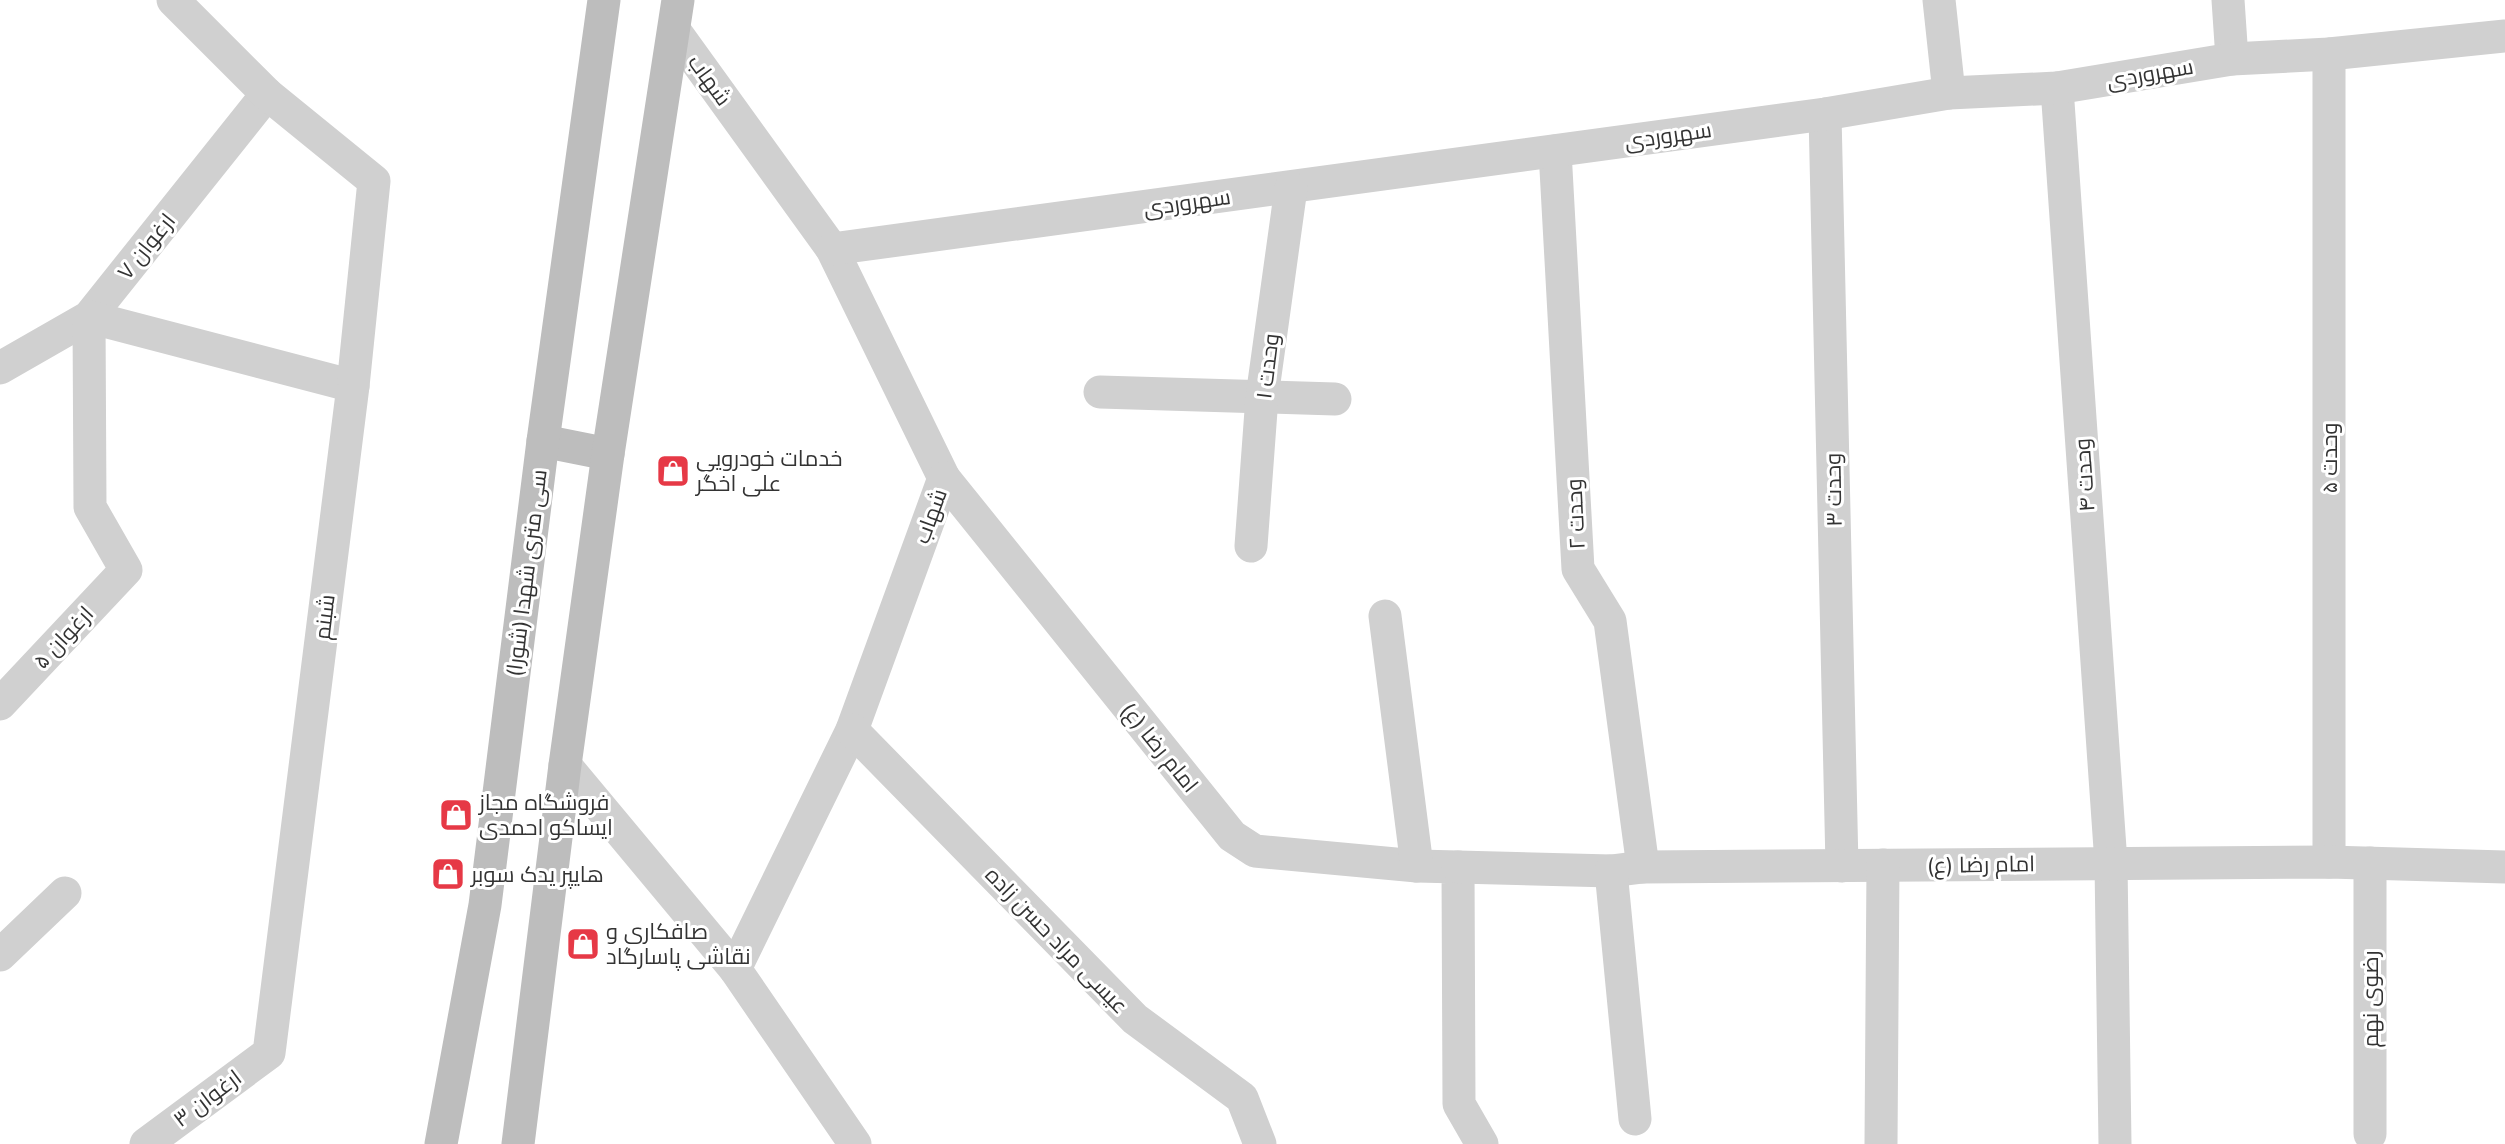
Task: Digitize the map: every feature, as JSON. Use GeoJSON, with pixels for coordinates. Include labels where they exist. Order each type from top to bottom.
{"type":"FeatureCollection","features":[{"type":"Feature","properties":{"kind":"main road","name":"سی متری شهدا (شورا)"},"geometry":{"type":"LineString","coordinates":[[441,1144],[484,905],[543,441],[604,0]]}},
{"type":"Feature","properties":{"kind":"main road"},"geometry":{"type":"LineString","coordinates":[[518,1144],[608,454],[676,15]]}},
{"type":"Feature","properties":{"kind":"main road"},"geometry":{"type":"LineString","coordinates":[[543,441],[608,454]]}},
{"type":"Feature","properties":{"kind":"street"},"geometry":{"type":"LineString","coordinates":[[173,0],[267,94]]}},
{"type":"Feature","properties":{"kind":"street"},"geometry":{"type":"LineString","coordinates":[[1939,0],[1949,93]]}},
{"type":"Feature","properties":{"kind":"street"},"geometry":{"type":"LineString","coordinates":[[2228,0],[2232,59]]}},
{"type":"Feature","properties":{"kind":"street","name":"شهاب"},"geometry":{"type":"LineString","coordinates":[[676,15],[832,249],[944,478],[852,730],[735,969]]}},
{"type":"Feature","properties":{"kind":"street","name":"سهروردی"},"geometry":{"type":"LineString","coordinates":[[832,249],[1825,114],[1949,93],[2057,88],[2232,59],[2329,54],[2505,36]]}},
{"type":"Feature","properties":{"kind":"street","name":"وحدت ۵"},"geometry":{"type":"LineString","coordinates":[[2329,54],[2329,862]]}},
{"type":"Feature","properties":{"kind":"street","name":"وحدت ۴"},"geometry":{"type":"LineString","coordinates":[[2057,88],[2111,863],[2115,1144]]}},
{"type":"Feature","properties":{"kind":"street","name":"شبنم"},"geometry":{"type":"LineString","coordinates":[[267,94],[374,181],[353,386],[268,1053]]}},
{"type":"Feature","properties":{"kind":"street","name":"ارغوان ۷"},"geometry":{"type":"LineString","coordinates":[[0,368],[89,317],[267,94]]}},
{"type":"Feature","properties":{"kind":"street","name":"وحدت ۳"},"geometry":{"type":"LineString","coordinates":[[1825,114],[1842,866]]}},
{"type":"Feature","properties":{"kind":"street","name":"وحدت ۲"},"geometry":{"type":"LineString","coordinates":[[1555,151],[1578,569],[1610,621],[1643,867]]}},
{"type":"Feature","properties":{"kind":"street","name":"وحدت ۱"},"geometry":{"type":"LineString","coordinates":[[1251,546],[1262,397],[1291,188]]}},
{"type":"Feature","properties":{"kind":"street"},"geometry":{"type":"LineString","coordinates":[[89,317],[353,386]]}},
{"type":"Feature","properties":{"kind":"street","name":"ارغوان ۵"},"geometry":{"type":"LineString","coordinates":[[0,704],[126,570],[90,507],[89,317]]}},
{"type":"Feature","properties":{"kind":"street"},"geometry":{"type":"LineString","coordinates":[[1100,392],[1335,399]]}},
{"type":"Feature","properties":{"kind":"street","name":"امام رضا (ع)"},"geometry":{"type":"LineString","coordinates":[[944,478],[1232,836],[1255,851],[1417,866],[1611,871],[1643,867],[2329,862],[2505,867]]}},
{"type":"Feature","properties":{"kind":"street"},"geometry":{"type":"LineString","coordinates":[[1385,616],[1417,866]]}},
{"type":"Feature","properties":{"kind":"street","name":"عیسی مراد حسن زاده"},"geometry":{"type":"LineString","coordinates":[[852,730],[1135,1019],[1242,1098],[1260,1144]]}},
{"type":"Feature","properties":{"kind":"street"},"geometry":{"type":"LineString","coordinates":[[566,765],[735,969],[855,1144]]}},
{"type":"Feature","properties":{"kind":"street","name":"رضوی نهم"},"geometry":{"type":"LineString","coordinates":[[2370,863],[2370,1134]]}},
{"type":"Feature","properties":{"kind":"street"},"geometry":{"type":"LineString","coordinates":[[1881,1144],[1883,865]]}},
{"type":"Feature","properties":{"kind":"street"},"geometry":{"type":"LineString","coordinates":[[1458,867],[1459,1104],[1482,1144]]}},
{"type":"Feature","properties":{"kind":"street"},"geometry":{"type":"LineString","coordinates":[[1611,871],[1635,1119]]}},
{"type":"Feature","properties":{"kind":"street"},"geometry":{"type":"LineString","coordinates":[[0,955],[65,893]]}},
{"type":"Feature","properties":{"kind":"street","name":"ارغوان ۳"},"geometry":{"type":"LineString","coordinates":[[146,1144],[268,1053]]}},
{"type":"Feature","properties":{"kind":"place","name":"خدمات خودرویی علی اخگر"},"geometry":{"type":"Point","coordinates":[673,471]}},
{"type":"Feature","properties":{"kind":"place","name":"فروشگاه مجاز ایساکو احمدی"},"geometry":{"type":"Point","coordinates":[456,815]}},
{"type":"Feature","properties":{"kind":"place","name":"هایپر یدک سوبر"},"geometry":{"type":"Point","coordinates":[448,874]}},
{"type":"Feature","properties":{"kind":"place","name":"صافکاری و نقاشی پاسارگاد"},"geometry":{"type":"Point","coordinates":[583,944]}}]}
